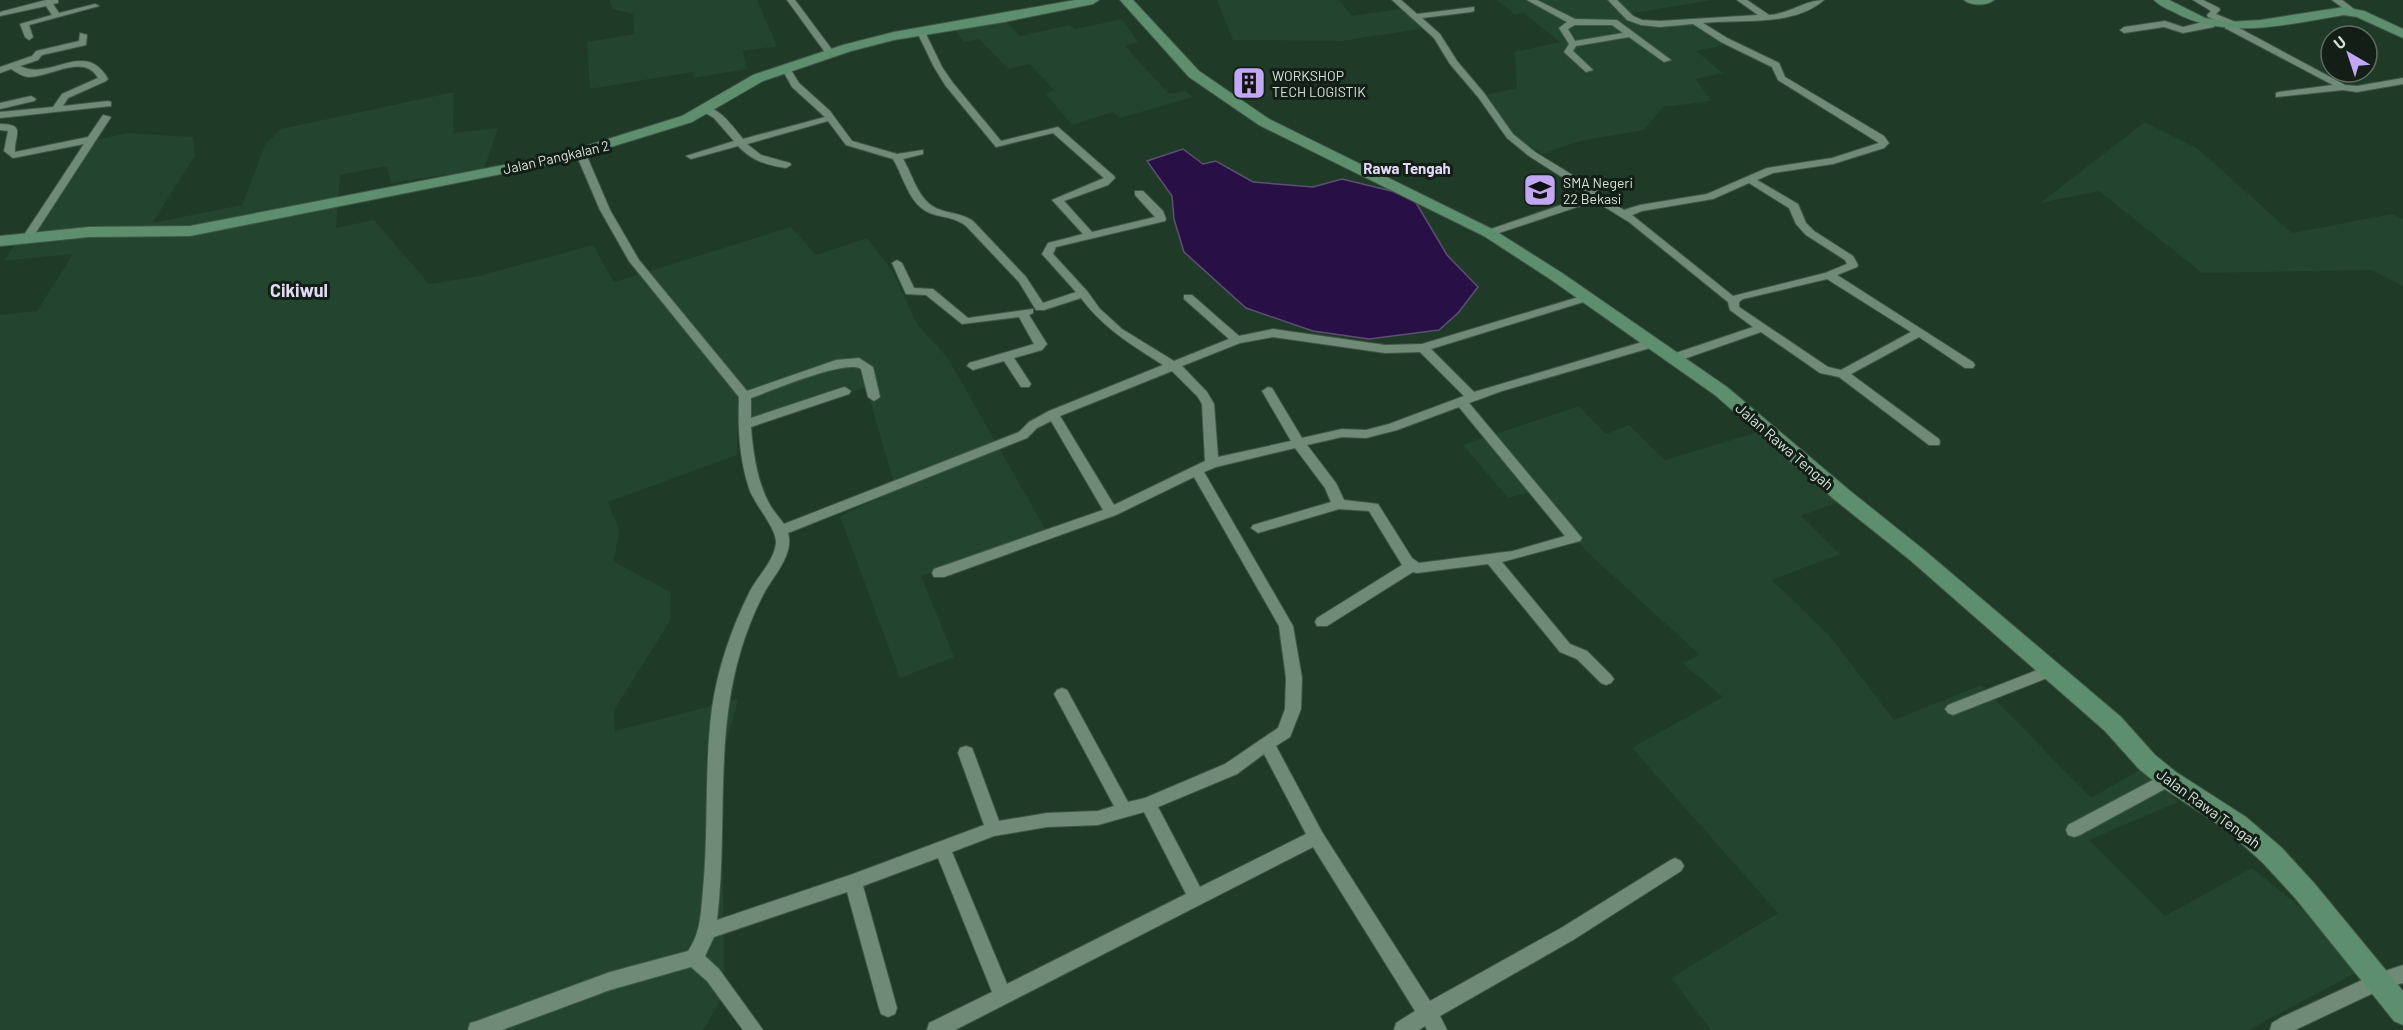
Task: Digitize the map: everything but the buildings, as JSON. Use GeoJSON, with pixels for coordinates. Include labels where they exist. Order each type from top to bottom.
{"type":"FeatureCollection","features":[{"type":"Feature","properties":{"kind":"street"},"geometry":{"type":"LineString","coordinates":[[791,0],[830,53]]}},
{"type":"Feature","properties":{"kind":"street","name":"Jalan Pangkalan 2"},"geometry":{"type":"LineString","coordinates":[[0,241],[89,232],[190,231],[581,154],[654,131],[705,109],[758,78],[830,53],[886,38],[1093,0]]}},
{"type":"Feature","properties":{"kind":"street","name":"Jalan Rawa Tengah"},"geometry":{"type":"LineString","coordinates":[[1126,0],[1194,74],[1264,122],[1489,233],[1653,343],[1752,416],[2113,724],[2147,762],[2168,779],[2237,824],[2273,856],[2391,978],[2403,1012]]}},
{"type":"Feature","properties":{"kind":"street"},"geometry":{"type":"LineString","coordinates":[[1396,0],[1437,36],[1453,62],[1481,95],[1510,136],[1532,154],[1593,191],[1595,197],[1624,214],[1733,301],[1734,308],[1761,328],[1824,370],[1843,374],[1934,442]]}},
{"type":"Feature","properties":{"kind":"street"},"geometry":{"type":"LineString","coordinates":[[1532,0],[1574,22]]}},
{"type":"Feature","properties":{"kind":"street"},"geometry":{"type":"LineString","coordinates":[[1612,0],[1630,18],[1660,24],[1789,14],[1820,0]]}},
{"type":"Feature","properties":{"kind":"street"},"geometry":{"type":"LineString","coordinates":[[1741,0],[1768,17]]}},
{"type":"Feature","properties":{"kind":"street"},"geometry":{"type":"LineString","coordinates":[[1970,0],[1988,0]]}},
{"type":"Feature","properties":{"kind":"street"},"geometry":{"type":"LineString","coordinates":[[2160,0],[2211,24],[2232,26],[2344,11],[2354,12]]}},
{"type":"Feature","properties":{"kind":"street"},"geometry":{"type":"LineString","coordinates":[[2197,0],[2216,10],[2211,15],[2343,87]]}},
{"type":"Feature","properties":{"kind":"street"},"geometry":{"type":"LineString","coordinates":[[2336,0],[2354,12],[2403,34]]}},
{"type":"Feature","properties":{"kind":"street"},"geometry":{"type":"LineString","coordinates":[[2,14],[52,1],[57,16]]}},
{"type":"Feature","properties":{"kind":"street"},"geometry":{"type":"LineString","coordinates":[[28,37],[24,24],[95,6]]}},
{"type":"Feature","properties":{"kind":"street"},"geometry":{"type":"LineString","coordinates":[[1414,17],[1470,9]]}},
{"type":"Feature","properties":{"kind":"street"},"geometry":{"type":"LineString","coordinates":[[1573,44],[1563,28],[1574,22],[1609,21],[1667,60]]}},
{"type":"Feature","properties":{"kind":"street"},"geometry":{"type":"LineString","coordinates":[[1624,214],[1640,208],[1709,197],[1771,171],[1833,161],[1881,146],[1884,143],[1881,138],[1781,78],[1776,65],[1724,40],[1695,21]]}},
{"type":"Feature","properties":{"kind":"street"},"geometry":{"type":"LineString","coordinates":[[2124,30],[2165,24],[2183,30],[2211,26],[2211,24]]}},
{"type":"Feature","properties":{"kind":"street"},"geometry":{"type":"LineString","coordinates":[[921,32],[938,67],[950,85],[999,145],[1055,129],[1110,178],[1104,183],[1058,200],[1088,234]]}},
{"type":"Feature","properties":{"kind":"street"},"geometry":{"type":"LineString","coordinates":[[1589,70],[1568,52],[1573,44],[1631,34]]}},
{"type":"Feature","properties":{"kind":"street"},"geometry":{"type":"LineString","coordinates":[[6,68],[35,58],[39,53],[83,42],[83,35]]}},
{"type":"Feature","properties":{"kind":"street"},"geometry":{"type":"LineString","coordinates":[[0,59],[6,68],[28,74],[83,63],[90,63],[97,67],[103,79],[65,96],[56,110]]}},
{"type":"Feature","properties":{"kind":"street"},"geometry":{"type":"LineString","coordinates":[[786,69],[802,93],[830,118],[849,143],[897,157],[920,152]]}},
{"type":"Feature","properties":{"kind":"street"},"geometry":{"type":"LineString","coordinates":[[2279,95],[2343,87],[2357,89],[2400,84]]}},
{"type":"Feature","properties":{"kind":"street"},"geometry":{"type":"LineString","coordinates":[[0,106],[31,99]]}},
{"type":"Feature","properties":{"kind":"street"},"geometry":{"type":"LineString","coordinates":[[0,115],[108,104]]}},
{"type":"Feature","properties":{"kind":"street"},"geometry":{"type":"LineString","coordinates":[[705,109],[728,127],[739,144],[759,160],[786,165]]}},
{"type":"Feature","properties":{"kind":"street"},"geometry":{"type":"LineString","coordinates":[[27,238],[106,117]]}},
{"type":"Feature","properties":{"kind":"street"},"geometry":{"type":"LineString","coordinates":[[691,156],[830,118]]}},
{"type":"Feature","properties":{"kind":"street"},"geometry":{"type":"LineString","coordinates":[[0,127],[11,127],[13,130],[9,151],[13,154],[92,139]]}},
{"type":"Feature","properties":{"kind":"street"},"geometry":{"type":"LineString","coordinates":[[477,1030],[610,981],[694,958],[702,949],[708,931],[715,840],[720,705],[732,656],[758,589],[780,556],[782,530],[763,505],[755,484],[744,425],[746,396],[645,277],[605,210],[581,154]]}},
{"type":"Feature","properties":{"kind":"street"},"geometry":{"type":"LineString","coordinates":[[897,157],[920,201],[929,209],[957,216],[973,226],[995,251],[1015,268],[1032,289],[1040,308]]}},
{"type":"Feature","properties":{"kind":"street"},"geometry":{"type":"LineString","coordinates":[[1733,301],[1739,297],[1829,275],[1851,268],[1854,263],[1805,229],[1797,217],[1794,206],[1749,179]]}},
{"type":"Feature","properties":{"kind":"street"},"geometry":{"type":"LineString","coordinates":[[1139,193],[1159,213],[1161,219],[1088,234],[1052,245],[1047,254],[1083,293],[1096,311],[1118,332],[1173,366],[1203,395],[1208,404],[1212,463]]}},
{"type":"Feature","properties":{"kind":"street"},"geometry":{"type":"LineString","coordinates":[[1489,233],[1595,197]]}},
{"type":"Feature","properties":{"kind":"street"},"geometry":{"type":"LineString","coordinates":[[897,262],[910,292],[929,291],[966,322],[1023,313],[1083,293]]}},
{"type":"Feature","properties":{"kind":"street"},"geometry":{"type":"LineString","coordinates":[[1829,275],[1969,364]]}},
{"type":"Feature","properties":{"kind":"street"},"geometry":{"type":"LineString","coordinates":[[1188,297],[1237,340]]}},
{"type":"Feature","properties":{"kind":"street"},"geometry":{"type":"LineString","coordinates":[[782,530],[1023,435],[1033,425],[1053,414],[1237,340],[1273,333],[1385,349],[1423,348],[1586,298]]}},
{"type":"Feature","properties":{"kind":"street"},"geometry":{"type":"LineString","coordinates":[[973,366],[1032,350],[1041,344],[1023,313]]}},
{"type":"Feature","properties":{"kind":"street"},"geometry":{"type":"LineString","coordinates":[[1674,358],[1761,328]]}},
{"type":"Feature","properties":{"kind":"street"},"geometry":{"type":"LineString","coordinates":[[1843,374],[1919,332]]}},
{"type":"Feature","properties":{"kind":"street"},"geometry":{"type":"LineString","coordinates":[[939,573],[1111,512],[1212,463],[1342,433],[1366,434],[1393,427],[1565,367],[1653,343]]}},
{"type":"Feature","properties":{"kind":"street"},"geometry":{"type":"LineString","coordinates":[[1258,528],[1339,504],[1373,507],[1411,566],[1418,568],[1513,556],[1575,538],[1468,400],[1423,348]]}},
{"type":"Feature","properties":{"kind":"street"},"geometry":{"type":"LineString","coordinates":[[1008,357],[1025,384]]}},
{"type":"Feature","properties":{"kind":"street"},"geometry":{"type":"LineString","coordinates":[[746,396],[836,364],[859,362],[867,367],[874,397]]}},
{"type":"Feature","properties":{"kind":"street"},"geometry":{"type":"LineString","coordinates":[[744,425],[845,391]]}},
{"type":"Feature","properties":{"kind":"street"},"geometry":{"type":"LineString","coordinates":[[1268,391],[1299,444],[1331,486],[1339,504]]}},
{"type":"Feature","properties":{"kind":"street"},"geometry":{"type":"LineString","coordinates":[[1053,414],[1111,512]]}},
{"type":"Feature","properties":{"kind":"street"},"geometry":{"type":"LineString","coordinates":[[708,931],[854,882],[994,829],[1047,820],[1098,818],[1148,804],[1231,769],[1284,732],[1293,709],[1294,678],[1287,626],[1197,472]]}},
{"type":"Feature","properties":{"kind":"street"},"geometry":{"type":"LineString","coordinates":[[1492,560],[1565,648],[1585,657],[1605,679]]}},
{"type":"Feature","properties":{"kind":"street"},"geometry":{"type":"LineString","coordinates":[[1322,621],[1411,566]]}},
{"type":"Feature","properties":{"kind":"street"},"geometry":{"type":"LineString","coordinates":[[1953,709],[2050,671]]}},
{"type":"Feature","properties":{"kind":"street"},"geometry":{"type":"LineString","coordinates":[[1062,694],[1124,810]]}},
{"type":"Feature","properties":{"kind":"street"},"geometry":{"type":"LineString","coordinates":[[1267,744],[1316,837],[1438,1030]]}},
{"type":"Feature","properties":{"kind":"street"},"geometry":{"type":"LineString","coordinates":[[966,753],[994,829]]}},
{"type":"Feature","properties":{"kind":"street"},"geometry":{"type":"LineString","coordinates":[[2073,830],[2168,779]]}},
{"type":"Feature","properties":{"kind":"street"},"geometry":{"type":"LineString","coordinates":[[1148,804],[1197,897]]}},
{"type":"Feature","properties":{"kind":"street"},"geometry":{"type":"LineString","coordinates":[[936,1030],[1316,837]]}},
{"type":"Feature","properties":{"kind":"street"},"geometry":{"type":"LineString","coordinates":[[943,850],[1003,996]]}},
{"type":"Feature","properties":{"kind":"street"},"geometry":{"type":"LineString","coordinates":[[1403,1030],[1426,1014],[1567,934],[1675,866]]}},
{"type":"Feature","properties":{"kind":"street"},"geometry":{"type":"LineString","coordinates":[[854,882],[888,1008]]}},
{"type":"Feature","properties":{"kind":"street"},"geometry":{"type":"LineString","coordinates":[[694,958],[713,975],[754,1030]]}},
{"type":"Feature","properties":{"kind":"street"},"geometry":{"type":"LineString","coordinates":[[2279,1030],[2289,1023],[2391,978]]}},
{"type":"Feature","properties":{"kind":"shaded area"},"geometry":{"type":"Polygon","coordinates":[[[610,0],[757,0],[777,46],[743,51],[747,69],[694,78],[692,72],[590,89],[587,42],[634,34],[633,14],[612,9],[610,0]]]}},
{"type":"Feature","properties":{"kind":"shaded area"},"geometry":{"type":"Polygon","coordinates":[[[1217,0],[1339,0],[1352,16],[1405,8],[1426,28],[1342,41],[1233,40],[1217,0]]]}},
{"type":"Feature","properties":{"kind":"shaded area"},"geometry":{"type":"Polygon","coordinates":[[[1497,0],[1713,0],[1627,14],[1646,27],[1692,22],[1723,45],[1696,51],[1723,73],[1695,79],[1712,101],[1663,107],[1644,130],[1580,141],[1542,154],[1506,130],[1485,95],[1517,88],[1515,52],[1560,42],[1524,13],[1515,15],[1497,0]]]}},
{"type":"Feature","properties":{"kind":"shaded area"},"geometry":{"type":"Polygon","coordinates":[[[1003,19],[1020,36],[1070,25],[1075,29],[1122,19],[1138,42],[1125,46],[1169,94],[1185,91],[1193,97],[1120,118],[1113,112],[1072,125],[1046,94],[1054,90],[1030,64],[1008,69],[979,39],[964,42],[952,27],[1003,19]]]}},
{"type":"Feature","properties":{"kind":"shaded area"},"geometry":{"type":"Polygon","coordinates":[[[454,92],[453,133],[498,128],[484,169],[391,183],[387,166],[340,175],[336,228],[374,220],[429,284],[479,276],[593,245],[614,282],[791,227],[816,255],[867,238],[893,272],[917,324],[947,357],[1047,532],[921,576],[954,657],[900,678],[840,516],[896,490],[866,387],[737,431],[737,455],[608,502],[619,529],[614,562],[671,592],[670,621],[614,710],[615,731],[738,699],[722,758],[724,995],[703,1030],[0,1030],[0,315],[37,311],[73,254],[3,261],[81,158],[77,144],[127,133],[193,137],[195,156],[152,223],[242,205],[265,145],[281,129],[454,92]]]}},
{"type":"Feature","properties":{"kind":"shaded area"},"geometry":{"type":"Polygon","coordinates":[[[2145,122],[2197,148],[2292,233],[2392,214],[2403,219],[2403,286],[2371,270],[2202,273],[2099,191],[2040,203],[2145,122]]]}},
{"type":"Feature","properties":{"kind":"shaded area"},"geometry":{"type":"Polygon","coordinates":[[[1183,149],[1203,164],[1216,161],[1253,182],[1313,187],[1342,179],[1412,196],[1447,255],[1478,287],[1458,313],[1439,330],[1369,339],[1313,331],[1246,308],[1184,252],[1174,219],[1172,196],[1147,161],[1183,149]]]}},
{"type":"Feature","properties":{"kind":"shaded area"},"geometry":{"type":"Polygon","coordinates":[[[1579,406],[1606,434],[1629,425],[1665,460],[1758,432],[1841,501],[1801,516],[1840,554],[1772,580],[1829,635],[1894,720],[1981,685],[2091,798],[2143,768],[2178,802],[2089,840],[2165,916],[2252,868],[2371,965],[2248,1030],[1711,1030],[1671,978],[1778,913],[1632,748],[1723,697],[1682,663],[1700,655],[1587,552],[1535,491],[1508,498],[1463,445],[1579,406]]]}},
{"type":"Feature","properties":{"kind":"place","name":"WORKSHOP TECH LOGISTIK"},"geometry":{"type":"Point","coordinates":[1249,83]}},
{"type":"Feature","properties":{"kind":"place","name":"SMA Negeri 22 Bekasi"},"geometry":{"type":"Point","coordinates":[1540,190]}},
{"type":"Feature","properties":{"kind":"district","name":"Rawa Tengah"},"geometry":{"type":"Point","coordinates":[1407,168]}},
{"type":"Feature","properties":{"kind":"district","name":"Cikiwul"},"geometry":{"type":"Point","coordinates":[299,290]}}]}
